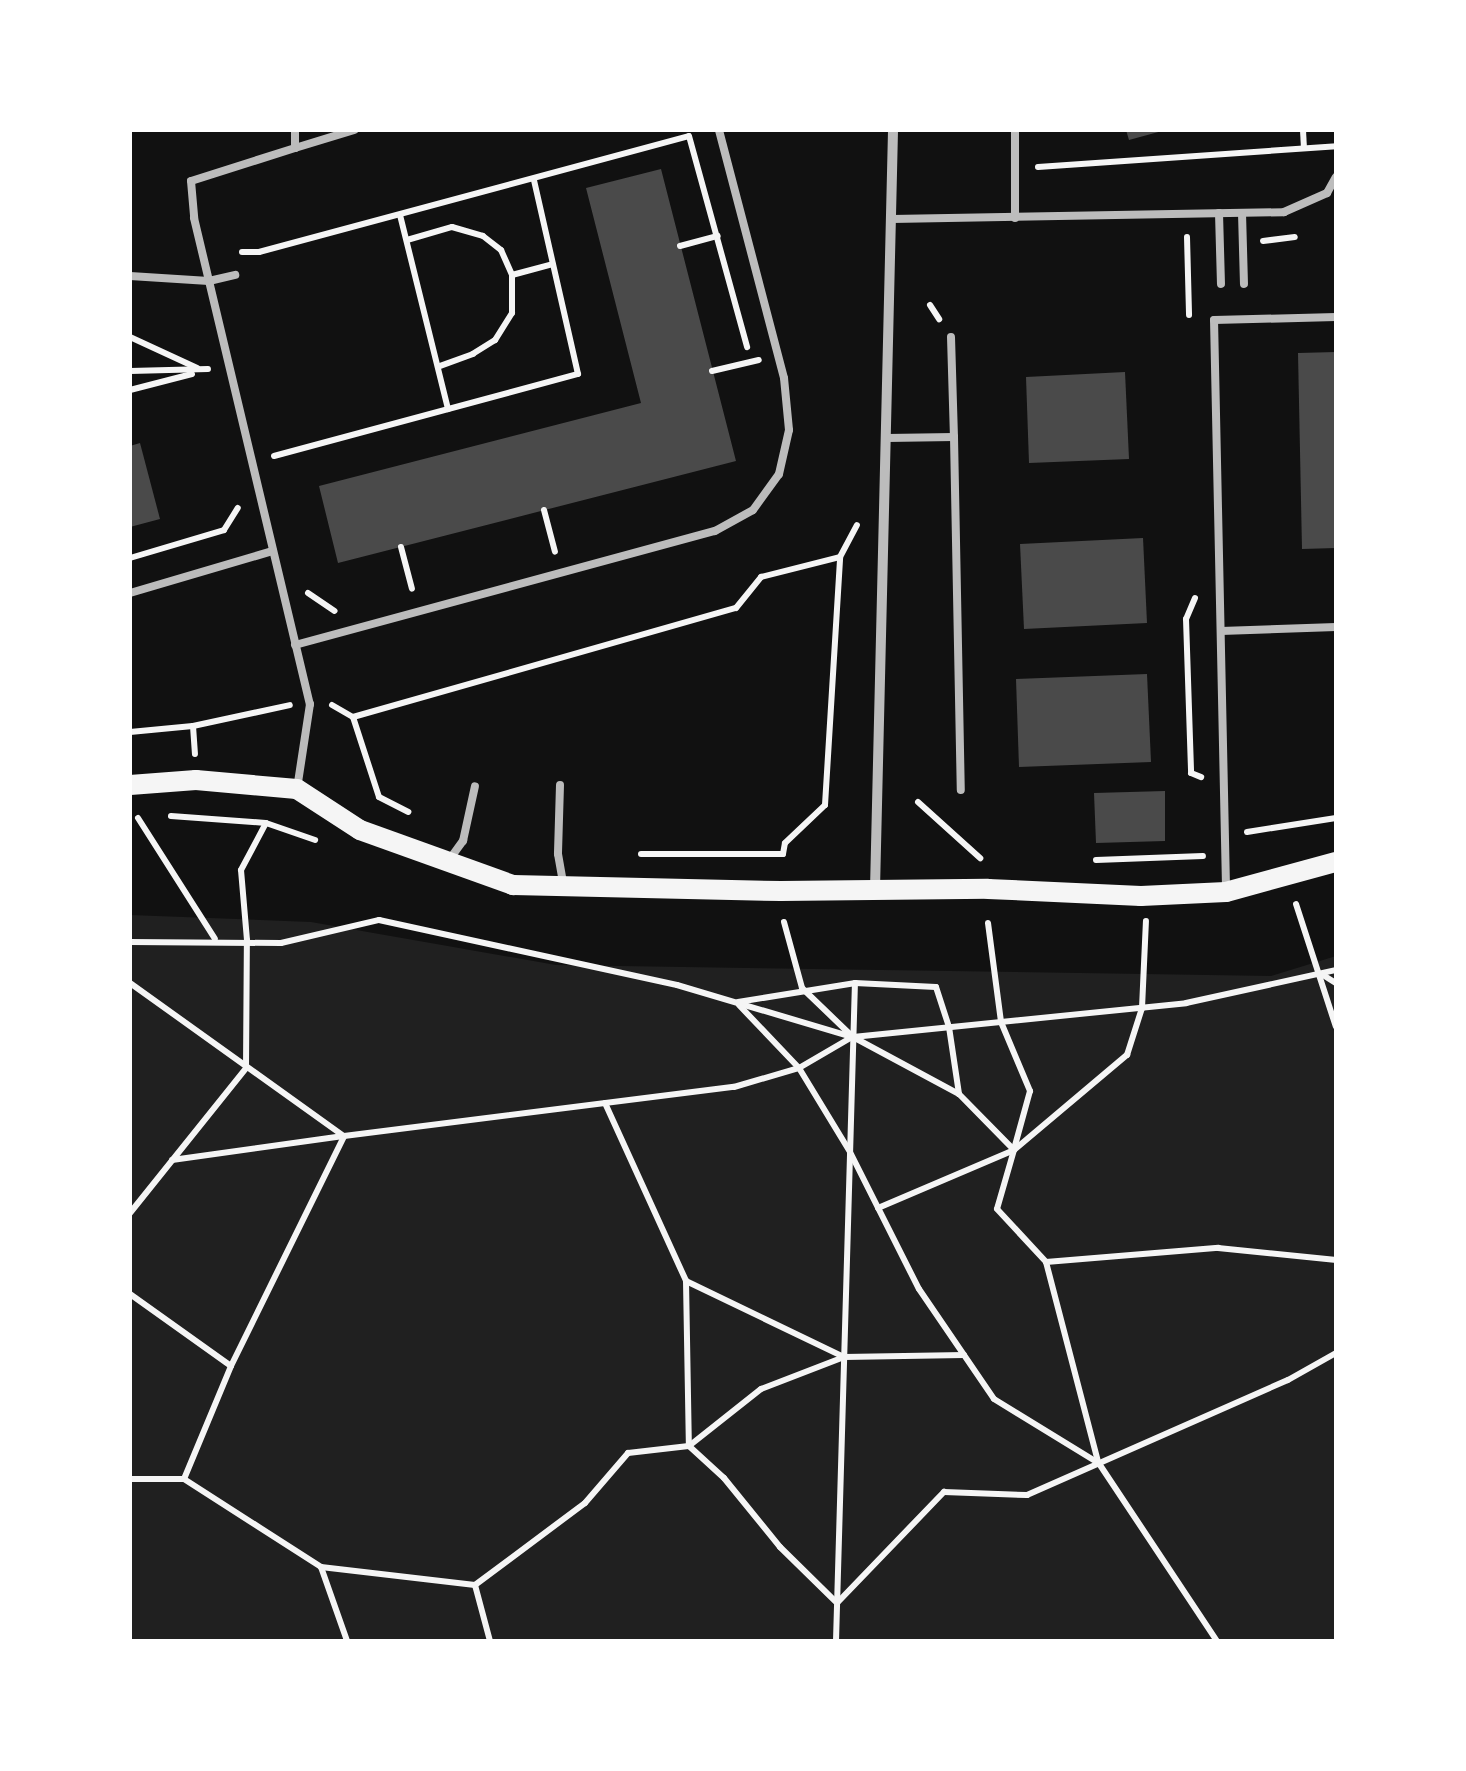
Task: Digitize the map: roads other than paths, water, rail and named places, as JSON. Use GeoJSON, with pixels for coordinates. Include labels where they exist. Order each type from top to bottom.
{"type":"FeatureCollection","features":[{"type":"Feature","properties":{"kind":"main road"},"geometry":{"type":"LineString","coordinates":[[130,785],[196,780],[296,789],[360,830],[446,864],[513,884],[1141,896],[1226,892],[1336,862]]}},
{"type":"Feature","properties":{"kind":"street"},"geometry":{"type":"LineString","coordinates":[[875,889],[893,130]]}},
{"type":"Feature","properties":{"kind":"lane"},"geometry":{"type":"LineString","coordinates":[[295,130],[295,148]]}},
{"type":"Feature","properties":{"kind":"lane"},"geometry":{"type":"LineString","coordinates":[[296,789],[310,704],[194,218],[191,180],[354,130]]}},
{"type":"Feature","properties":{"kind":"lane"},"geometry":{"type":"LineString","coordinates":[[295,644],[715,531],[752,510],[779,474],[789,430],[778,355],[719,130]]}},
{"type":"Feature","properties":{"kind":"lane"},"geometry":{"type":"LineString","coordinates":[[1015,130],[1015,218]]}},
{"type":"Feature","properties":{"kind":"lane"},"geometry":{"type":"LineString","coordinates":[[892,219],[1284,212],[1326,193],[1336,177]]}},
{"type":"Feature","properties":{"kind":"lane"},"geometry":{"type":"LineString","coordinates":[[1242,213],[1244,284]]}},
{"type":"Feature","properties":{"kind":"lane"},"geometry":{"type":"LineString","coordinates":[[1219,214],[1220,284]]}},
{"type":"Feature","properties":{"kind":"lane"},"geometry":{"type":"LineString","coordinates":[[130,276],[209,281],[235,275]]}},
{"type":"Feature","properties":{"kind":"lane"},"geometry":{"type":"LineString","coordinates":[[1226,892],[1214,320],[1336,316]]}},
{"type":"Feature","properties":{"kind":"lane"},"geometry":{"type":"LineString","coordinates":[[951,337],[961,790]]}},
{"type":"Feature","properties":{"kind":"lane"},"geometry":{"type":"LineString","coordinates":[[887,438],[954,437]]}},
{"type":"Feature","properties":{"kind":"lane"},"geometry":{"type":"LineString","coordinates":[[130,593],[273,551]]}},
{"type":"Feature","properties":{"kind":"lane"},"geometry":{"type":"LineString","coordinates":[[1220,631],[1336,628]]}},
{"type":"Feature","properties":{"kind":"lane"},"geometry":{"type":"LineString","coordinates":[[560,785],[558,854],[564,886]]}},
{"type":"Feature","properties":{"kind":"lane"},"geometry":{"type":"LineString","coordinates":[[446,864],[463,840],[475,786]]}}]}
